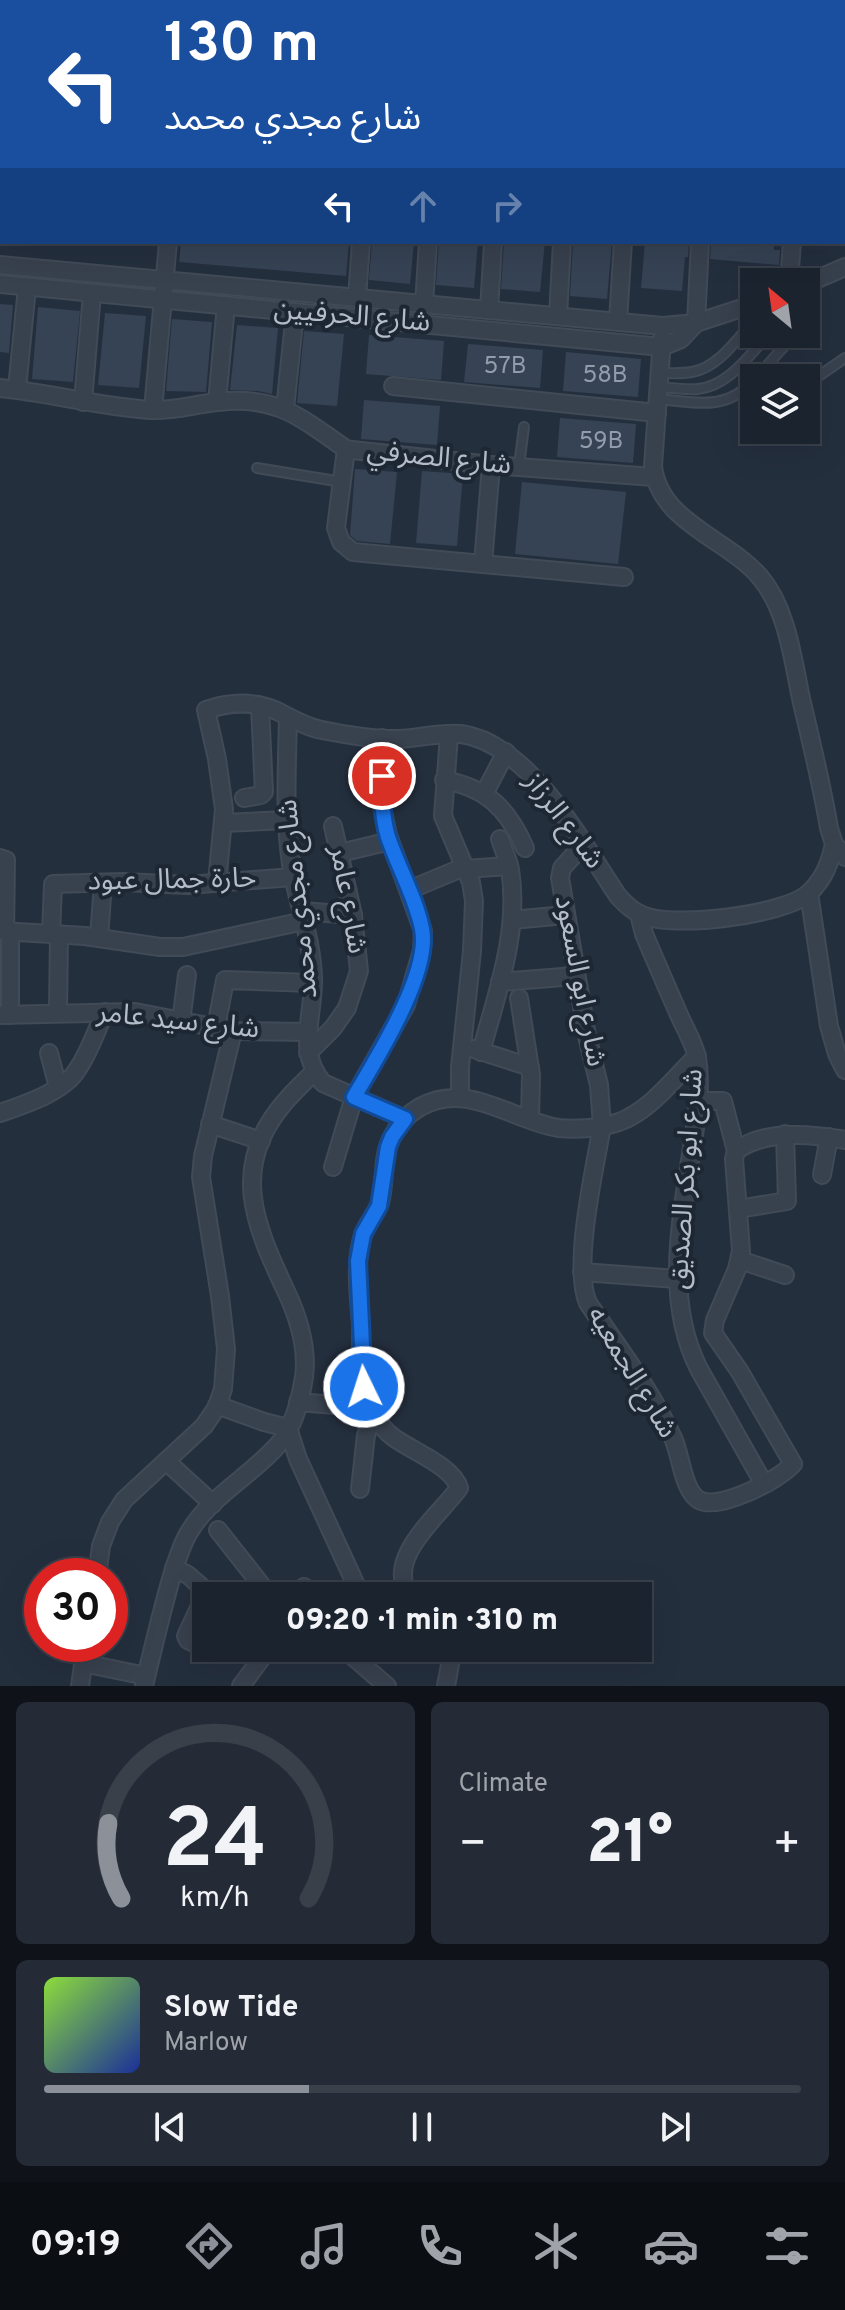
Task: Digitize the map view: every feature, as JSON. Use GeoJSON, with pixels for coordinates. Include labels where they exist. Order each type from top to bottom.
{"type":"FeatureCollection","features":[{"type":"Feature","properties":{"kind":"street"},"geometry":{"type":"LineString","coordinates":[[153,410],[168,244]]}},
{"type":"Feature","properties":{"kind":"street"},"geometry":{"type":"LineString","coordinates":[[357,298],[361,244]]}},
{"type":"Feature","properties":{"kind":"street"},"geometry":{"type":"LineString","coordinates":[[424,304],[428,244]]}},
{"type":"Feature","properties":{"kind":"street"},"geometry":{"type":"LineString","coordinates":[[489,310],[493,244]]}},
{"type":"Feature","properties":{"kind":"street"},"geometry":{"type":"LineString","coordinates":[[558,316],[562,244]]}},
{"type":"Feature","properties":{"kind":"street"},"geometry":{"type":"LineString","coordinates":[[618,321],[623,244]]}},
{"type":"Feature","properties":{"kind":"street"},"geometry":{"type":"LineString","coordinates":[[696,323],[700,244]]}},
{"type":"Feature","properties":{"kind":"street"},"geometry":{"type":"LineString","coordinates":[[790,268],[792,244]]}},
{"type":"Feature","properties":{"kind":"street","name":"شارع الحرفيين"},"geometry":{"type":"LineString","coordinates":[[0,265],[663,326],[696,323],[740,309]]}},
{"type":"Feature","properties":{"kind":"street"},"geometry":{"type":"LineString","coordinates":[[820,278],[845,267]]}},
{"type":"Feature","properties":{"kind":"street","name":"شارع الحرفيين"},"geometry":{"type":"LineString","coordinates":[[0,284],[662,347],[681,339],[696,323]]}},
{"type":"Feature","properties":{"kind":"street"},"geometry":{"type":"LineString","coordinates":[[9,388],[27,287]]}},
{"type":"Feature","properties":{"kind":"street"},"geometry":{"type":"LineString","coordinates":[[83,402],[92,293]]}},
{"type":"Feature","properties":{"kind":"street"},"geometry":{"type":"LineString","coordinates":[[217,402],[226,305]]}},
{"type":"Feature","properties":{"kind":"street"},"geometry":{"type":"LineString","coordinates":[[285,409],[295,312]]}},
{"type":"Feature","properties":{"kind":"street"},"geometry":{"type":"LineString","coordinates":[[639,914],[661,920],[715,919],[792,904],[809,893],[840,850],[778,607],[760,576],[688,521],[664,498],[654,477],[663,326]]}},
{"type":"Feature","properties":{"kind":"street"},"geometry":{"type":"LineString","coordinates":[[393,386],[658,393]]}},
{"type":"Feature","properties":{"kind":"street","name":"شارع الصرفي"},"geometry":{"type":"LineString","coordinates":[[9,388],[83,402],[153,410],[248,401],[285,409],[317,426],[346,449],[491,465],[654,477]]}},
{"type":"Feature","properties":{"kind":"street"},"geometry":{"type":"LineString","coordinates":[[346,449],[336,528],[341,542],[353,552],[624,577]]}},
{"type":"Feature","properties":{"kind":"street"},"geometry":{"type":"LineString","coordinates":[[483,564],[491,465]]}},
{"type":"Feature","properties":{"kind":"street","name":"شارع الرزاز"},"geometry":{"type":"LineString","coordinates":[[224,823],[217,759],[206,710],[241,703],[260,706],[317,729],[382,738],[461,734],[506,752],[529,773],[561,810],[618,896],[639,914]]}},
{"type":"Feature","properties":{"kind":"street"},"geometry":{"type":"LineString","coordinates":[[244,798],[264,792],[260,706]]}},
{"type":"Feature","properties":{"kind":"street","name":"شارع مجدي محمد"},"geometry":{"type":"LineString","coordinates":[[288,717],[287,820],[293,877],[303,916],[312,983],[308,1053],[314,1072]]}},
{"type":"Feature","properties":{"kind":"street"},"geometry":{"type":"LineString","coordinates":[[449,735],[443,816],[473,890],[474,910],[460,1097]]}},
{"type":"Feature","properties":{"kind":"street"},"geometry":{"type":"LineString","coordinates":[[333,1167],[354,1097],[406,1005],[422,950],[423,931],[390,841],[382,807],[382,738]]}},
{"type":"Feature","properties":{"kind":"street"},"geometry":{"type":"LineString","coordinates":[[484,794],[506,752]]}},
{"type":"Feature","properties":{"kind":"street"},"geometry":{"type":"LineString","coordinates":[[444,780],[471,787],[502,808],[516,827],[525,848]]}},
{"type":"Feature","properties":{"kind":"street"},"geometry":{"type":"LineString","coordinates":[[217,883],[224,823],[287,820]]}},
{"type":"Feature","properties":{"kind":"street","name":"شارع عامر"},"geometry":{"type":"LineString","coordinates":[[308,1053],[333,1028],[347,1008],[359,971],[353,915],[333,826]]}},
{"type":"Feature","properties":{"kind":"street"},"geometry":{"type":"LineString","coordinates":[[481,1052],[500,982],[512,920],[509,866],[500,839]]}},
{"type":"Feature","properties":{"kind":"street"},"geometry":{"type":"LineString","coordinates":[[340,853],[390,841]]}},
{"type":"Feature","properties":{"kind":"street","name":"شارع ابو السعود"},"geometry":{"type":"LineString","coordinates":[[584,844],[560,874],[575,976],[599,1085],[602,1126]]}},
{"type":"Feature","properties":{"kind":"street"},"geometry":{"type":"LineString","coordinates":[[0,858],[6,860],[5,1015]]}},
{"type":"Feature","properties":{"kind":"street"},"geometry":{"type":"LineString","coordinates":[[409,890],[465,868],[509,866]]}},
{"type":"Feature","properties":{"kind":"street","name":"حارة جمال عبود"},"geometry":{"type":"LineString","coordinates":[[55,934],[52,885],[188,885],[293,877]]}},
{"type":"Feature","properties":{"kind":"street"},"geometry":{"type":"LineString","coordinates":[[99,938],[103,883]]}},
{"type":"Feature","properties":{"kind":"street"},"geometry":{"type":"LineString","coordinates":[[809,893],[829,1026],[845,1070]]}},
{"type":"Feature","properties":{"kind":"street","name":"شارع ابو بكر الصديق"},"geometry":{"type":"LineString","coordinates":[[639,914],[644,934],[697,1056],[697,1101],[677,1279],[689,1350],[764,1484]]}},
{"type":"Feature","properties":{"kind":"street"},"geometry":{"type":"LineString","coordinates":[[5,931],[183,947],[303,916],[353,915]]}},
{"type":"Feature","properties":{"kind":"street"},"geometry":{"type":"LineString","coordinates":[[512,920],[565,915]]}},
{"type":"Feature","properties":{"kind":"street"},"geometry":{"type":"LineString","coordinates":[[55,934],[58,1013]]}},
{"type":"Feature","properties":{"kind":"street"},"geometry":{"type":"LineString","coordinates":[[181,1022],[187,975]]}},
{"type":"Feature","properties":{"kind":"street"},"geometry":{"type":"LineString","coordinates":[[500,982],[575,976]]}},
{"type":"Feature","properties":{"kind":"street"},"geometry":{"type":"LineString","coordinates":[[99,1558],[110,1522],[124,1500],[204,1426],[217,1405],[225,1373],[226,1349],[220,1296],[201,1177],[225,1030],[225,980],[312,983]]}},
{"type":"Feature","properties":{"kind":"street"},"geometry":{"type":"LineString","coordinates":[[519,998],[530,1067],[530,1119]]}},
{"type":"Feature","properties":{"kind":"street"},"geometry":{"type":"LineString","coordinates":[[0,1113],[30,1103],[76,1073],[105,1012]]}},
{"type":"Feature","properties":{"kind":"street","name":"شارع سيد عامر"},"geometry":{"type":"LineString","coordinates":[[5,1015],[135,1012],[225,1030],[309,1032]]}},
{"type":"Feature","properties":{"kind":"street"},"geometry":{"type":"LineString","coordinates":[[462,1046],[530,1067]]}},
{"type":"Feature","properties":{"kind":"street"},"geometry":{"type":"LineString","coordinates":[[49,1053],[58,1087]]}},
{"type":"Feature","properties":{"kind":"street"},"geometry":{"type":"LineString","coordinates":[[403,1582],[403,1564],[416,1539],[456,1492],[458,1484],[425,1456],[392,1437],[373,1411],[364,1387],[358,1261],[363,1234],[379,1206],[392,1137],[417,1109],[430,1102],[460,1097],[560,1128],[617,1123],[636,1114],[697,1056]]}},
{"type":"Feature","properties":{"kind":"street"},"geometry":{"type":"LineString","coordinates":[[80,1686],[83,1663],[145,1681],[174,1568],[188,1534],[213,1504],[284,1437],[298,1402],[304,1375],[303,1341],[295,1311],[257,1223],[250,1190],[255,1158],[265,1131],[283,1105],[314,1072],[323,1083],[405,1119]]}},
{"type":"Feature","properties":{"kind":"street"},"geometry":{"type":"LineString","coordinates":[[697,1101],[723,1101],[736,1151],[740,1260],[713,1327],[715,1337],[740,1372],[793,1461],[791,1467],[764,1484]]}},
{"type":"Feature","properties":{"kind":"street"},"geometry":{"type":"LineString","coordinates":[[210,1124],[261,1141]]}},
{"type":"Feature","properties":{"kind":"street","name":"شارع الجمعيه"},"geometry":{"type":"LineString","coordinates":[[602,1126],[589,1202],[583,1293],[667,1425],[692,1494],[699,1500],[716,1502],[731,1499],[764,1484]]}},
{"type":"Feature","properties":{"kind":"street"},"geometry":{"type":"LineString","coordinates":[[736,1151],[753,1142],[785,1134],[837,1138],[822,1175]]}},
{"type":"Feature","properties":{"kind":"street"},"geometry":{"type":"LineString","coordinates":[[738,1209],[787,1201],[785,1134]]}},
{"type":"Feature","properties":{"kind":"street"},"geometry":{"type":"LineString","coordinates":[[740,1260],[785,1275]]}},
{"type":"Feature","properties":{"kind":"street"},"geometry":{"type":"LineString","coordinates":[[582,1272],[677,1279]]}},
{"type":"Feature","properties":{"kind":"street"},"geometry":{"type":"LineString","coordinates":[[298,1402],[373,1411]]}},
{"type":"Feature","properties":{"kind":"street"},"geometry":{"type":"LineString","coordinates":[[217,1405],[288,1428]]}},
{"type":"Feature","properties":{"kind":"street"},"geometry":{"type":"LineString","coordinates":[[360,1489],[366,1435],[373,1411]]}},
{"type":"Feature","properties":{"kind":"street"},"geometry":{"type":"LineString","coordinates":[[288,1428],[298,1459],[355,1582]]}},
{"type":"Feature","properties":{"kind":"street"},"geometry":{"type":"LineString","coordinates":[[166,1461],[213,1504]]}},
{"type":"Feature","properties":{"kind":"street"},"geometry":{"type":"LineString","coordinates":[[218,1530],[259,1582]]}},
{"type":"Feature","properties":{"kind":"street"},"geometry":{"type":"LineString","coordinates":[[174,1568],[196,1582]]}},
{"type":"Feature","properties":{"kind":"street"},"geometry":{"type":"LineString","coordinates":[[192,1625],[186,1636],[192,1642]]}},
{"type":"Feature","properties":{"kind":"street"},"geometry":{"type":"LineString","coordinates":[[241,1686],[255,1662]]}},
{"type":"Feature","properties":{"kind":"street"},"geometry":{"type":"LineString","coordinates":[[359,1662],[387,1686]]}},
{"type":"Feature","properties":{"kind":"street"},"geometry":{"type":"LineString","coordinates":[[446,1686],[450,1662]]}},
{"type":"Feature","properties":{"kind":"lane"},"geometry":{"type":"LineString","coordinates":[[658,393],[705,367],[740,335]]}},
{"type":"Feature","properties":{"kind":"lane"},"geometry":{"type":"LineString","coordinates":[[658,393],[710,386],[731,374],[756,348]]}},
{"type":"Feature","properties":{"kind":"lane"},"geometry":{"type":"LineString","coordinates":[[768,364],[783,348]]}},
{"type":"Feature","properties":{"kind":"lane"},"geometry":{"type":"LineString","coordinates":[[820,375],[845,358]]}},
{"type":"Feature","properties":{"kind":"lane"},"geometry":{"type":"LineString","coordinates":[[658,393],[714,403],[727,401],[740,393]]}},
{"type":"Feature","properties":{"kind":"lane"},"geometry":{"type":"LineString","coordinates":[[519,467],[524,427]]}},
{"type":"Feature","properties":{"kind":"lane"},"geometry":{"type":"LineString","coordinates":[[257,468],[342,482]]}},
{"type":"Feature","properties":{"kind":"building"},"geometry":{"type":"Polygon","coordinates":[[[181,244],[349,244],[346,276],[179,262],[181,244]]]}},
{"type":"Feature","properties":{"kind":"building"},"geometry":{"type":"Polygon","coordinates":[[[372,244],[414,244],[410,284],[369,280],[372,244]]]}},
{"type":"Feature","properties":{"kind":"building"},"geometry":{"type":"Polygon","coordinates":[[[439,244],[478,244],[474,288],[436,285],[439,244]]]}},
{"type":"Feature","properties":{"kind":"building"},"geometry":{"type":"Polygon","coordinates":[[[504,244],[545,244],[540,292],[501,289],[504,244]]]}},
{"type":"Feature","properties":{"kind":"building"},"geometry":{"type":"Polygon","coordinates":[[[573,244],[612,244],[607,299],[570,296],[573,244]]]}},
{"type":"Feature","properties":{"kind":"building"},"geometry":{"type":"Polygon","coordinates":[[[645,244],[689,244],[682,291],[641,288],[645,244]]]}},
{"type":"Feature","properties":{"kind":"building"},"geometry":{"type":"Polygon","coordinates":[[[774,244],[774,250],[780,250],[779,265],[710,259],[711,245],[774,244]]]}},
{"type":"Feature","properties":{"kind":"building"},"geometry":{"type":"Polygon","coordinates":[[[0,304],[13,305],[9,353],[0,352],[0,304]]]}},
{"type":"Feature","properties":{"kind":"building"},"geometry":{"type":"Polygon","coordinates":[[[38,307],[80,311],[73,382],[32,379],[38,307]]]}},
{"type":"Feature","properties":{"kind":"building"},"geometry":{"type":"Polygon","coordinates":[[[105,313],[146,316],[139,388],[98,385],[105,313]]]}},
{"type":"Feature","properties":{"kind":"building"},"geometry":{"type":"Polygon","coordinates":[[[172,319],[212,322],[206,392],[166,391],[172,319]]]}},
{"type":"Feature","properties":{"kind":"building"},"geometry":{"type":"Polygon","coordinates":[[[237,325],[278,328],[272,394],[230,390],[237,325]]]}},
{"type":"Feature","properties":{"kind":"building"},"geometry":{"type":"Polygon","coordinates":[[[304,331],[344,334],[337,406],[297,403],[304,331]]]}},
{"type":"Feature","properties":{"kind":"building"},"geometry":{"type":"Polygon","coordinates":[[[369,335],[444,341],[441,380],[366,374],[369,335]]]}},
{"type":"Feature","properties":{"kind":"building"},"geometry":{"type":"Polygon","coordinates":[[[468,344],[543,350],[540,388],[464,382],[468,344]]]}},
{"type":"Feature","properties":{"kind":"building"},"geometry":{"type":"Polygon","coordinates":[[[566,352],[641,359],[638,397],[563,391],[566,352]]]}},
{"type":"Feature","properties":{"kind":"building"},"geometry":{"type":"Polygon","coordinates":[[[364,400],[440,406],[437,445],[361,439],[364,400]]]}},
{"type":"Feature","properties":{"kind":"building"},"geometry":{"type":"Polygon","coordinates":[[[560,418],[636,424],[633,463],[557,457],[560,418]]]}},
{"type":"Feature","properties":{"kind":"building"},"geometry":{"type":"Polygon","coordinates":[[[355,469],[397,472],[390,544],[357,541],[350,535],[355,469]]]}},
{"type":"Feature","properties":{"kind":"building"},"geometry":{"type":"Polygon","coordinates":[[[422,471],[463,474],[457,546],[416,543],[422,471]]]}},
{"type":"Feature","properties":{"kind":"building"},"geometry":{"type":"Polygon","coordinates":[[[522,482],[626,492],[618,564],[515,554],[522,482]]]}},
{"type":"Feature","properties":{"kind":"route"},"geometry":{"type":"LineString","coordinates":[[364,1387],[358,1261],[363,1234],[379,1206],[388,1147],[405,1119],[354,1097],[406,1005],[422,950],[423,931],[388,835],[382,807],[382,776]]}}]}
